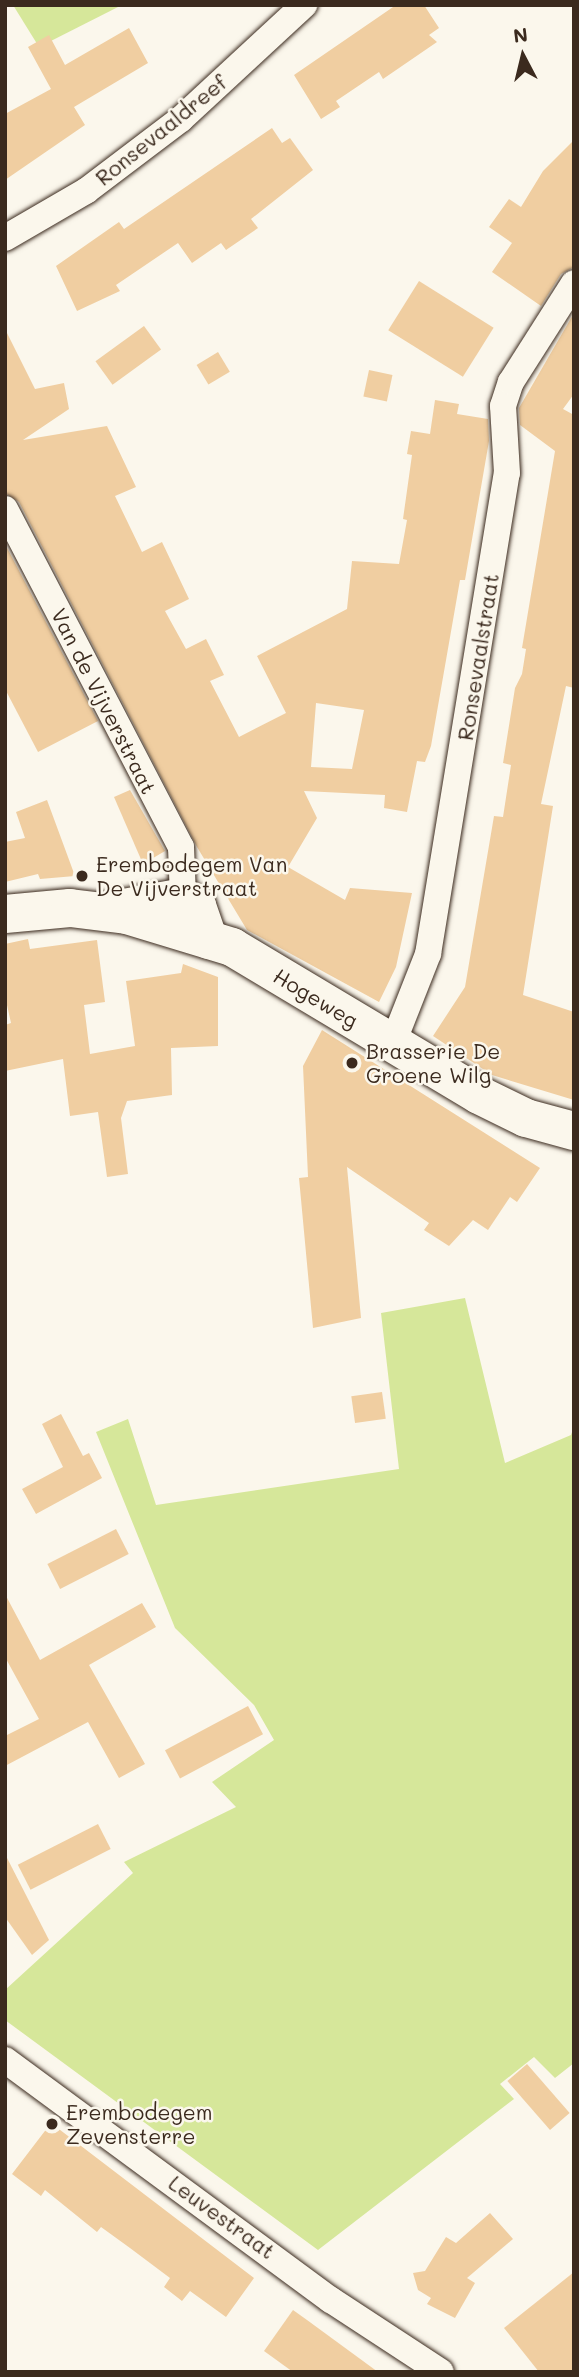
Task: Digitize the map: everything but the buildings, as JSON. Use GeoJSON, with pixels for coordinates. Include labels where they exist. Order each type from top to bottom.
{"type":"FeatureCollection","features":[{"type":"Feature","properties":{"kind":"street","name":"Ronsevaaldreef"},"geometry":{"type":"LineString","coordinates":[[5,238],[86,191],[181,119],[304,5]]}},
{"type":"Feature","properties":{"kind":"street","name":"Ronsevaalstraat"},"geometry":{"type":"LineString","coordinates":[[393,1043],[428,954],[508,472],[503,406],[511,382],[574,283]]}},
{"type":"Feature","properties":{"kind":"street","name":"Van de Vijverstraat"},"geometry":{"type":"LineString","coordinates":[[5,509],[181,847],[183,897]]}},
{"type":"Feature","properties":{"kind":"street","name":"Hogeweg"},"geometry":{"type":"LineString","coordinates":[[100,912],[183,897]]}},
{"type":"Feature","properties":{"kind":"street"},"geometry":{"type":"LineString","coordinates":[[183,897],[197,906],[209,940]]}},
{"type":"Feature","properties":{"kind":"street","name":"Hogeweg"},"geometry":{"type":"LineString","coordinates":[[5,914],[70,908],[127,915],[232,947],[526,1118],[574,1131]]}},
{"type":"Feature","properties":{"kind":"street","name":"Leuvestraat"},"geometry":{"type":"LineString","coordinates":[[5,2060],[331,2300],[441,2372]]}},
{"type":"Feature","properties":{"kind":"green space"},"geometry":{"type":"Polygon","coordinates":[[[13,5],[122,5],[39,47],[13,5]]]}},
{"type":"Feature","properties":{"kind":"green space"},"geometry":{"type":"Polygon","coordinates":[[[465,1298],[505,1463],[571,1435],[574,1426],[574,2063],[555,2078],[534,2057],[500,2084],[514,2099],[318,2250],[5,2020],[5,1990],[133,1873],[124,1862],[236,1807],[212,1782],[274,1740],[254,1705],[175,1628],[96,1432],[128,1419],[156,1505],[399,1469],[381,1313],[465,1298]]]}},
{"type":"Feature","properties":{"kind":"place","name":"Erembodegem Van De Vijverstraat"},"geometry":{"type":"Point","coordinates":[82,876]}},
{"type":"Feature","properties":{"kind":"place","name":"Brasserie De Groene Wilg"},"geometry":{"type":"Point","coordinates":[352,1063]}},
{"type":"Feature","properties":{"kind":"place","name":"Erembodegem Zevensterre"},"geometry":{"type":"Point","coordinates":[52,2124]}}]}
